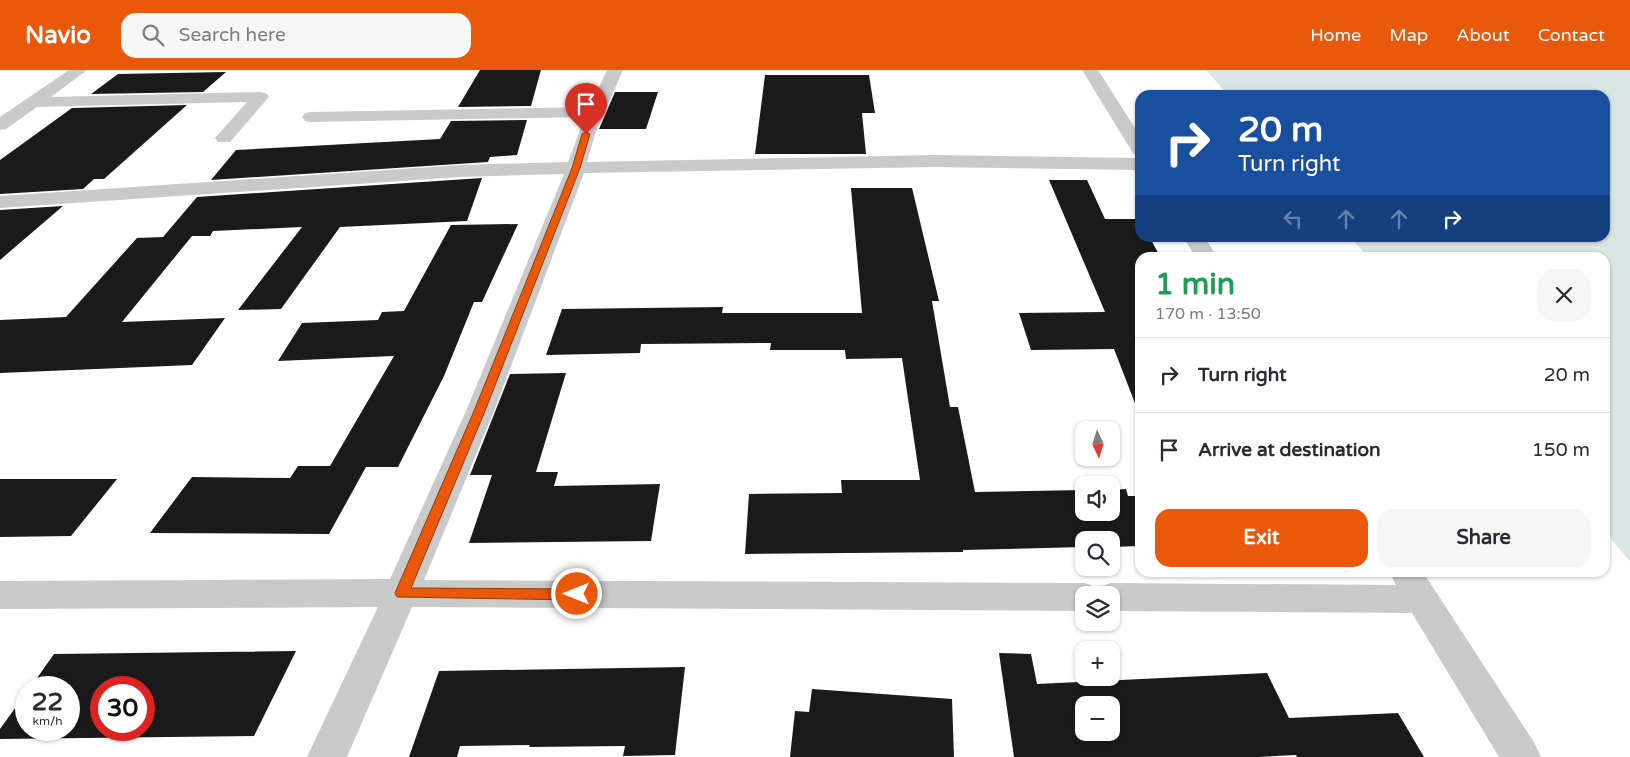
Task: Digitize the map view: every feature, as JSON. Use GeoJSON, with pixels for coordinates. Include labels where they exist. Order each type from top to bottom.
{"type":"FeatureCollection","features":[{"type":"Feature","properties":{"kind":"street"},"geometry":{"type":"LineString","coordinates":[[0,125],[79,70]]}},
{"type":"Feature","properties":{"kind":"street"},"geometry":{"type":"LineString","coordinates":[[327,757],[402,593],[480,411],[576,168],[596,112],[615,70]]}},
{"type":"Feature","properties":{"kind":"street"},"geometry":{"type":"LineString","coordinates":[[1090,70],[1135,142]]}},
{"type":"Feature","properties":{"kind":"street"},"geometry":{"type":"LineString","coordinates":[[33,102],[261,97],[224,138]]}},
{"type":"Feature","properties":{"kind":"street"},"geometry":{"type":"LineString","coordinates":[[312,116],[596,112]]}},
{"type":"Feature","properties":{"kind":"street"},"geometry":{"type":"LineString","coordinates":[[0,202],[460,171],[916,162],[1135,164]]}},
{"type":"Feature","properties":{"kind":"street"},"geometry":{"type":"LineString","coordinates":[[1120,597],[1413,586],[1522,757]]}},
{"type":"Feature","properties":{"kind":"street"},"geometry":{"type":"LineString","coordinates":[[0,595],[402,593],[1075,597]]}},
{"type":"Feature","properties":{"kind":"shaded area"},"geometry":{"type":"Polygon","coordinates":[[[1206,70],[1630,70],[1630,561],[1610,538],[1610,252],[1364,252],[1355,242],[1610,242],[1610,90],[1224,90],[1206,70]]]}},
{"type":"Feature","properties":{"kind":"building"},"geometry":{"type":"Polygon","coordinates":[[[480,70],[541,70],[531,106],[458,107],[480,70]]]}},
{"type":"Feature","properties":{"kind":"building"},"geometry":{"type":"Polygon","coordinates":[[[226,72],[203,92],[91,94],[118,74],[226,72]]]}},
{"type":"Feature","properties":{"kind":"building"},"geometry":{"type":"Polygon","coordinates":[[[765,75],[869,75],[875,113],[862,113],[866,154],[755,154],[765,75]]]}},
{"type":"Feature","properties":{"kind":"building"},"geometry":{"type":"Polygon","coordinates":[[[615,92],[658,92],[646,129],[599,129],[615,92]]]}},
{"type":"Feature","properties":{"kind":"building"},"geometry":{"type":"Polygon","coordinates":[[[187,105],[104,179],[94,179],[83,189],[0,194],[0,160],[72,108],[187,105]]]}},
{"type":"Feature","properties":{"kind":"building"},"geometry":{"type":"Polygon","coordinates":[[[527,120],[517,155],[490,157],[488,162],[211,180],[236,150],[440,139],[451,121],[527,120]]]}},
{"type":"Feature","properties":{"kind":"building"},"geometry":{"type":"Polygon","coordinates":[[[482,178],[467,221],[340,227],[281,309],[238,310],[302,227],[213,231],[210,236],[192,236],[122,322],[225,318],[192,365],[0,373],[0,320],[66,317],[137,238],[163,237],[197,197],[482,178]]]}},
{"type":"Feature","properties":{"kind":"building"},"geometry":{"type":"Polygon","coordinates":[[[1049,180],[1087,180],[1105,219],[1135,219],[1135,242],[1152,242],[1158,252],[1135,252],[1135,403],[1114,349],[1031,350],[1019,313],[1105,312],[1049,180]]]}},
{"type":"Feature","properties":{"kind":"building"},"geometry":{"type":"Polygon","coordinates":[[[851,188],[912,188],[939,301],[932,301],[950,407],[958,407],[975,492],[1075,490],[1075,521],[1120,521],[1120,489],[1126,489],[1128,496],[1135,496],[1135,546],[1120,547],[1120,531],[1075,531],[1075,547],[963,550],[963,552],[745,554],[749,494],[842,493],[841,480],[920,480],[902,358],[846,359],[845,350],[770,350],[771,343],[641,344],[640,353],[546,355],[562,309],[723,307],[722,313],[862,313],[851,188]]]}},
{"type":"Feature","properties":{"kind":"building"},"geometry":{"type":"Polygon","coordinates":[[[63,206],[0,260],[0,210],[63,206]]]}},
{"type":"Feature","properties":{"kind":"building"},"geometry":{"type":"Polygon","coordinates":[[[518,224],[482,302],[474,302],[444,376],[398,467],[366,467],[329,534],[150,533],[192,477],[290,478],[298,466],[330,466],[394,356],[278,361],[302,323],[378,320],[382,312],[404,311],[451,225],[518,224]]]}},
{"type":"Feature","properties":{"kind":"building"},"geometry":{"type":"Polygon","coordinates":[[[566,373],[536,472],[558,472],[554,486],[660,484],[651,541],[469,543],[492,475],[470,475],[510,374],[566,373]]]}},
{"type":"Feature","properties":{"kind":"building"},"geometry":{"type":"Polygon","coordinates":[[[0,479],[117,479],[71,536],[0,537],[0,479]]]}},
{"type":"Feature","properties":{"kind":"building"},"geometry":{"type":"Polygon","coordinates":[[[296,651],[254,736],[155,737],[155,676],[90,676],[90,738],[80,738],[80,676],[38,676],[54,654],[296,651]]]}},
{"type":"Feature","properties":{"kind":"building"},"geometry":{"type":"Polygon","coordinates":[[[999,653],[1031,654],[1037,684],[1075,682],[1075,686],[1120,686],[1120,680],[1267,673],[1289,718],[1398,713],[1424,757],[1297,757],[1296,755],[1258,757],[1014,757],[999,653]]]}},
{"type":"Feature","properties":{"kind":"building"},"geometry":{"type":"Polygon","coordinates":[[[685,667],[675,755],[623,756],[625,746],[529,747],[530,745],[460,746],[457,757],[409,757],[439,671],[685,667]]]}},
{"type":"Feature","properties":{"kind":"building"},"geometry":{"type":"Polygon","coordinates":[[[812,689],[952,699],[954,757],[790,757],[795,711],[809,712],[812,689]]]}},
{"type":"Feature","properties":{"kind":"building"},"geometry":{"type":"Polygon","coordinates":[[[15,708],[15,739],[0,739],[0,729],[15,708]]]}},
{"type":"Feature","properties":{"kind":"route"},"geometry":{"type":"LineString","coordinates":[[577,594],[402,593],[480,411],[576,168],[586,134]]}}]}
